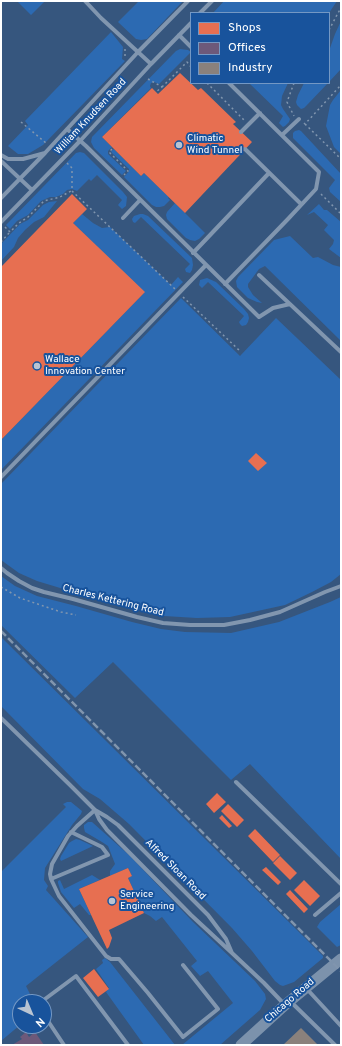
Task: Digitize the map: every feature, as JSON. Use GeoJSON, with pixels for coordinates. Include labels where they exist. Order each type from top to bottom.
{"type":"FeatureCollection","features":[{"type":"Feature","properties":{"kind":"main road","name":"Chicago Road"},"geometry":{"type":"LineString","coordinates":[[240,1045],[287,1003],[341,959]]}},
{"type":"Feature","properties":{"kind":"lane"},"geometry":{"type":"LineString","coordinates":[[85,1],[107,24],[151,64]]}},
{"type":"Feature","properties":{"kind":"lane","name":"William Knudsen Road"},"geometry":{"type":"LineString","coordinates":[[1,198],[188,1]]}},
{"type":"Feature","properties":{"kind":"lane"},"geometry":{"type":"LineString","coordinates":[[201,12],[212,1]]}},
{"type":"Feature","properties":{"kind":"lane","name":"William Knudsen Road"},"geometry":{"type":"LineString","coordinates":[[1,222],[80,141],[190,24]]}},
{"type":"Feature","properties":{"kind":"lane"},"geometry":{"type":"LineString","coordinates":[[179,35],[190,46]]}},
{"type":"Feature","properties":{"kind":"lane"},"geometry":{"type":"LineString","coordinates":[[225,284],[316,189],[319,172],[230,84]]}},
{"type":"Feature","properties":{"kind":"lane"},"geometry":{"type":"LineString","coordinates":[[241,132],[260,113]]}},
{"type":"Feature","properties":{"kind":"lane"},"geometry":{"type":"LineString","coordinates":[[282,135],[298,119]]}},
{"type":"Feature","properties":{"kind":"lane"},"geometry":{"type":"LineString","coordinates":[[67,129],[259,317],[273,308],[290,304]]}},
{"type":"Feature","properties":{"kind":"lane"},"geometry":{"type":"LineString","coordinates":[[245,149],[301,204]]}},
{"type":"Feature","properties":{"kind":"lane"},"geometry":{"type":"LineString","coordinates":[[1,155],[8,159],[23,159],[45,153]]}},
{"type":"Feature","properties":{"kind":"lane"},"geometry":{"type":"LineString","coordinates":[[1,161],[32,190]]}},
{"type":"Feature","properties":{"kind":"lane"},"geometry":{"type":"LineString","coordinates":[[193,253],[269,173]]}},
{"type":"Feature","properties":{"kind":"lane"},"geometry":{"type":"LineString","coordinates":[[123,218],[140,200]]}},
{"type":"Feature","properties":{"kind":"lane"},"geometry":{"type":"LineString","coordinates":[[1,477],[206,265]]}},
{"type":"Feature","properties":{"kind":"lane"},"geometry":{"type":"LineString","coordinates":[[259,275],[341,352]]}},
{"type":"Feature","properties":{"kind":"lane","name":"Charles Kettering Road"},"geometry":{"type":"LineString","coordinates":[[1,568],[19,581],[44,592],[137,616],[190,626],[224,625],[250,620],[280,612],[341,586]]}},
{"type":"Feature","properties":{"kind":"lane","name":"Alfred Sloan Road"},"geometry":{"type":"LineString","coordinates":[[1,718],[95,810],[118,825],[208,915],[226,939],[232,953]]}},
{"type":"Feature","properties":{"kind":"lane"},"geometry":{"type":"LineString","coordinates":[[236,782],[341,884]]}},
{"type":"Feature","properties":{"kind":"lane"},"geometry":{"type":"LineString","coordinates":[[95,810],[68,836],[52,864],[50,874],[51,879],[59,896],[106,956],[112,959],[119,959],[183,1037],[218,1009],[183,965]]}},
{"type":"Feature","properties":{"kind":"lane","name":"Alfred Sloan Road"},"geometry":{"type":"LineString","coordinates":[[95,810],[99,819],[107,830],[191,915],[264,983],[334,1045]]}},
{"type":"Feature","properties":{"kind":"lane"},"geometry":{"type":"LineString","coordinates":[[51,879],[108,854],[102,847],[72,832]]}},
{"type":"Feature","properties":{"kind":"lane"},"geometry":{"type":"LineString","coordinates":[[315,915],[341,893]]}},
{"type":"Feature","properties":{"kind":"lane"},"geometry":{"type":"LineString","coordinates":[[52,994],[76,976],[128,1045]]}},
{"type":"Feature","properties":{"kind":"lane"},"geometry":{"type":"LineString","coordinates":[[306,987],[341,1026]]}},
{"type":"Feature","properties":{"kind":"lane"},"geometry":{"type":"LineString","coordinates":[[52,1027],[64,1045]]}},
{"type":"Feature","properties":{"kind":"path"},"geometry":{"type":"LineString","coordinates":[[330,28],[341,8]]}},
{"type":"Feature","properties":{"kind":"path"},"geometry":{"type":"LineString","coordinates":[[156,92],[187,62],[190,65]]}},
{"type":"Feature","properties":{"kind":"path"},"geometry":{"type":"LineString","coordinates":[[148,79],[162,87]]}},
{"type":"Feature","properties":{"kind":"path"},"geometry":{"type":"LineString","coordinates":[[208,84],[244,120]]}},
{"type":"Feature","properties":{"kind":"path"},"geometry":{"type":"LineString","coordinates":[[294,84],[287,102],[294,116],[305,124],[341,159]]}},
{"type":"Feature","properties":{"kind":"path"},"geometry":{"type":"LineString","coordinates":[[305,124],[341,85]]}},
{"type":"Feature","properties":{"kind":"path"},"geometry":{"type":"LineString","coordinates":[[21,122],[48,144]]}},
{"type":"Feature","properties":{"kind":"path"},"geometry":{"type":"LineString","coordinates":[[112,149],[109,152],[128,171],[119,180]]}},
{"type":"Feature","properties":{"kind":"path"},"geometry":{"type":"LineString","coordinates":[[67,163],[72,168],[72,191],[240,351]]}},
{"type":"Feature","properties":{"kind":"path"},"geometry":{"type":"LineString","coordinates":[[316,189],[341,214]]}},
{"type":"Feature","properties":{"kind":"path"},"geometry":{"type":"LineString","coordinates":[[1,242],[19,223],[28,217],[44,201],[60,197],[72,191]]}},
{"type":"Feature","properties":{"kind":"path"},"geometry":{"type":"LineString","coordinates":[[5,227],[10,232]]}},
{"type":"Feature","properties":{"kind":"path"},"geometry":{"type":"LineString","coordinates":[[1,587],[20,598],[61,612],[76,615]]}},
{"type":"Feature","properties":{"kind":"shaded area"},"geometry":{"type":"Polygon","coordinates":[[[17,1],[45,1],[31,15],[17,1]]]}},
{"type":"Feature","properties":{"kind":"shaded area"},"geometry":{"type":"Polygon","coordinates":[[[139,1],[183,1],[147,39],[141,40],[136,39],[118,22],[139,1]]]}},
{"type":"Feature","properties":{"kind":"shaded area"},"geometry":{"type":"Polygon","coordinates":[[[224,1],[337,1],[330,12],[214,12],[224,1]]]}},
{"type":"Feature","properties":{"kind":"shaded area"},"geometry":{"type":"Polygon","coordinates":[[[341,21],[341,69],[330,81],[330,48],[341,21]]]}},
{"type":"Feature","properties":{"kind":"shaded area"},"geometry":{"type":"Polygon","coordinates":[[[111,32],[123,47],[122,59],[125,61],[43,145],[28,154],[18,154],[8,146],[28,125],[25,121],[111,32]]]}},
{"type":"Feature","properties":{"kind":"shaded area"},"geometry":{"type":"Polygon","coordinates":[[[180,49],[188,50],[190,53],[159,84],[154,82],[151,83],[151,88],[102,137],[112,147],[108,151],[108,154],[126,171],[122,175],[94,148],[91,142],[92,137],[176,51],[180,49]]]}},
{"type":"Feature","properties":{"kind":"shaded area"},"geometry":{"type":"Polygon","coordinates":[[[250,84],[288,84],[282,96],[281,105],[290,119],[289,122],[283,127],[279,123],[283,116],[250,84]]]}},
{"type":"Feature","properties":{"kind":"shaded area"},"geometry":{"type":"Polygon","coordinates":[[[304,84],[327,84],[304,108],[301,109],[296,102],[304,84]]]}},
{"type":"Feature","properties":{"kind":"shaded area"},"geometry":{"type":"Polygon","coordinates":[[[341,90],[341,154],[334,147],[326,126],[330,105],[341,90]]]}},
{"type":"Feature","properties":{"kind":"shaded area"},"geometry":{"type":"Polygon","coordinates":[[[299,130],[341,174],[341,202],[330,192],[329,188],[335,180],[293,138],[293,133],[299,130]]]}},
{"type":"Feature","properties":{"kind":"shaded area"},"geometry":{"type":"Polygon","coordinates":[[[114,149],[141,176],[144,173],[169,197],[168,198],[170,200],[164,206],[156,207],[152,205],[124,177],[129,169],[112,153],[111,151],[114,149]]]}},
{"type":"Feature","properties":{"kind":"shaded area"},"geometry":{"type":"Polygon","coordinates":[[[76,153],[84,153],[123,192],[127,197],[126,206],[122,209],[118,205],[122,200],[97,175],[91,181],[89,179],[77,191],[72,189],[67,190],[63,194],[56,197],[50,197],[41,201],[28,215],[17,221],[10,229],[6,225],[76,153]]]}},
{"type":"Feature","properties":{"kind":"shaded area"},"geometry":{"type":"Polygon","coordinates":[[[57,201],[44,217],[34,222],[25,230],[18,238],[14,247],[1,261],[1,244],[20,224],[28,220],[43,205],[49,202],[57,201]]]}},
{"type":"Feature","properties":{"kind":"shaded area"},"geometry":{"type":"Polygon","coordinates":[[[175,203],[205,233],[199,239],[195,241],[186,238],[167,219],[167,212],[175,203]]]}},
{"type":"Feature","properties":{"kind":"shaded area"},"geometry":{"type":"Polygon","coordinates":[[[319,204],[324,210],[327,210],[341,222],[341,258],[329,249],[334,240],[324,230],[328,225],[314,212],[307,215],[319,204]]]}},
{"type":"Feature","properties":{"kind":"shaded area"},"geometry":{"type":"Polygon","coordinates":[[[82,214],[102,228],[110,227],[171,285],[178,277],[183,282],[1,470],[1,440],[144,293],[73,223],[82,214]]]}},
{"type":"Feature","properties":{"kind":"shaded area"},"geometry":{"type":"Polygon","coordinates":[[[140,214],[148,216],[192,258],[193,265],[190,273],[186,272],[185,269],[190,264],[141,217],[135,223],[133,222],[132,219],[134,216],[140,214]]]}},
{"type":"Feature","properties":{"kind":"shaded area"},"geometry":{"type":"Polygon","coordinates":[[[290,236],[313,258],[318,257],[333,265],[341,267],[341,341],[265,266],[259,269],[248,284],[248,287],[253,295],[262,303],[248,298],[237,287],[236,281],[238,277],[274,240],[290,236]]]}},
{"type":"Feature","properties":{"kind":"shaded area"},"geometry":{"type":"Polygon","coordinates":[[[207,278],[216,282],[244,309],[249,318],[246,325],[242,326],[239,322],[244,316],[208,282],[202,288],[199,285],[200,280],[207,278]]]}},
{"type":"Feature","properties":{"kind":"shaded area"},"geometry":{"type":"Polygon","coordinates":[[[181,298],[240,356],[276,318],[341,380],[341,574],[331,582],[285,605],[230,617],[197,618],[164,616],[90,597],[37,581],[19,573],[1,560],[1,484],[181,298]]]}},
{"type":"Feature","properties":{"kind":"shaded area"},"geometry":{"type":"Polygon","coordinates":[[[1,576],[15,586],[37,596],[132,622],[161,629],[185,632],[231,633],[279,622],[341,597],[341,859],[250,764],[231,780],[113,662],[75,698],[1,625],[1,576]]]}},
{"type":"Feature","properties":{"kind":"shaded area"},"geometry":{"type":"Polygon","coordinates":[[[1,637],[302,935],[323,956],[323,958],[294,982],[283,986],[275,981],[232,928],[129,824],[100,799],[83,789],[1,706],[1,637]]]}},
{"type":"Feature","properties":{"kind":"shaded area"},"geometry":{"type":"Polygon","coordinates":[[[71,802],[82,811],[45,868],[44,880],[48,886],[46,890],[88,937],[26,986],[30,994],[12,994],[12,1032],[1,1041],[1,872],[66,807],[63,804],[71,802]]]}},
{"type":"Feature","properties":{"kind":"shaded area"},"geometry":{"type":"Polygon","coordinates":[[[88,822],[92,822],[129,855],[193,922],[255,981],[265,994],[266,999],[260,1010],[220,1045],[182,1045],[233,1003],[208,971],[200,976],[191,966],[197,961],[162,917],[156,921],[144,913],[128,878],[132,876],[128,868],[110,876],[110,871],[115,864],[108,846],[85,832],[84,825],[88,822]]]}},
{"type":"Feature","properties":{"kind":"shaded area"},"geometry":{"type":"Polygon","coordinates":[[[76,839],[93,846],[61,861],[61,856],[69,843],[76,839]]]}},
{"type":"Feature","properties":{"kind":"shaded area"},"geometry":{"type":"Polygon","coordinates":[[[92,875],[100,880],[79,889],[91,915],[89,915],[80,904],[74,908],[61,892],[58,881],[60,880],[64,889],[92,875]]]}},
{"type":"Feature","properties":{"kind":"shaded area"},"geometry":{"type":"Polygon","coordinates":[[[341,904],[341,945],[337,947],[317,927],[320,922],[341,904]]]}},
{"type":"Feature","properties":{"kind":"shaded area"},"geometry":{"type":"Polygon","coordinates":[[[105,958],[110,962],[175,1045],[144,1045],[106,992],[109,988],[96,969],[103,963],[102,960],[105,958]]]}},
{"type":"Feature","properties":{"kind":"building: Shops","name":"Climatic Wind Tunnel"},"geometry":{"type":"Polygon","coordinates":[[[180,73],[198,90],[201,88],[236,122],[233,124],[252,142],[185,213],[144,173],[141,176],[102,137],[152,88],[158,94],[180,73]]]}},
{"type":"Feature","properties":{"kind":"building: Shops","name":"Wallace Innovation Center"},"geometry":{"type":"Polygon","coordinates":[[[72,194],[87,209],[73,223],[145,292],[1,440],[1,267],[72,194]]]}},
{"type":"Feature","properties":{"kind":"building: Shops"},"geometry":{"type":"Polygon","coordinates":[[[256,453],[267,463],[258,471],[248,461],[256,453]]]}},
{"type":"Feature","properties":{"kind":"building: Shops"},"geometry":{"type":"Polygon","coordinates":[[[217,793],[226,802],[214,813],[206,804],[217,793]]]}},
{"type":"Feature","properties":{"kind":"building: Shops"},"geometry":{"type":"Polygon","coordinates":[[[228,804],[244,820],[237,827],[221,811],[228,804]]]}},
{"type":"Feature","properties":{"kind":"building: Shops"},"geometry":{"type":"Polygon","coordinates":[[[222,815],[232,826],[229,828],[219,818],[222,815]]]}},
{"type":"Feature","properties":{"kind":"building: Shops"},"geometry":{"type":"Polygon","coordinates":[[[255,829],[280,855],[273,862],[248,836],[255,829]]]}},
{"type":"Feature","properties":{"kind":"building: Shops"},"geometry":{"type":"Polygon","coordinates":[[[280,856],[297,873],[290,880],[273,863],[280,856]]]}},
{"type":"Feature","properties":{"kind":"building: Shops"},"geometry":{"type":"Polygon","coordinates":[[[266,867],[281,882],[278,885],[262,870],[266,867]]]}},
{"type":"Feature","properties":{"kind":"building: Shops","name":"Service Engineering"},"geometry":{"type":"Polygon","coordinates":[[[128,868],[132,876],[128,878],[144,913],[109,930],[112,938],[107,949],[79,889],[128,868]]]}},
{"type":"Feature","properties":{"kind":"building: Shops"},"geometry":{"type":"Polygon","coordinates":[[[304,880],[320,896],[310,906],[294,890],[304,880]]]}},
{"type":"Feature","properties":{"kind":"building: Shops"},"geometry":{"type":"Polygon","coordinates":[[[290,890],[308,909],[304,913],[286,894],[290,890]]]}},
{"type":"Feature","properties":{"kind":"building: Shops"},"geometry":{"type":"Polygon","coordinates":[[[94,969],[109,989],[98,997],[83,978],[94,969]]]}},
{"type":"Feature","properties":{"kind":"building: Offices"},"geometry":{"type":"Polygon","coordinates":[[[24,1034],[27,1034],[29,1037],[33,1034],[36,1034],[44,1045],[12,1045],[22,1039],[20,1037],[24,1034]]]}},
{"type":"Feature","properties":{"kind":"building: Industry"},"geometry":{"type":"Polygon","coordinates":[[[301,1028],[318,1045],[283,1045],[301,1028]]]}},
{"type":"Feature","properties":{"kind":"railway"},"geometry":{"type":"LineString","coordinates":[[1,631],[341,971]]}},
{"type":"Feature","properties":{"kind":"place","name":"Climatic Wind Tunnel"},"geometry":{"type":"Point","coordinates":[179,145]}},
{"type":"Feature","properties":{"kind":"place","name":"Wallace Innovation Center"},"geometry":{"type":"Point","coordinates":[37,366]}},
{"type":"Feature","properties":{"kind":"place","name":"Service Engineering"},"geometry":{"type":"Point","coordinates":[112,901]}}]}
